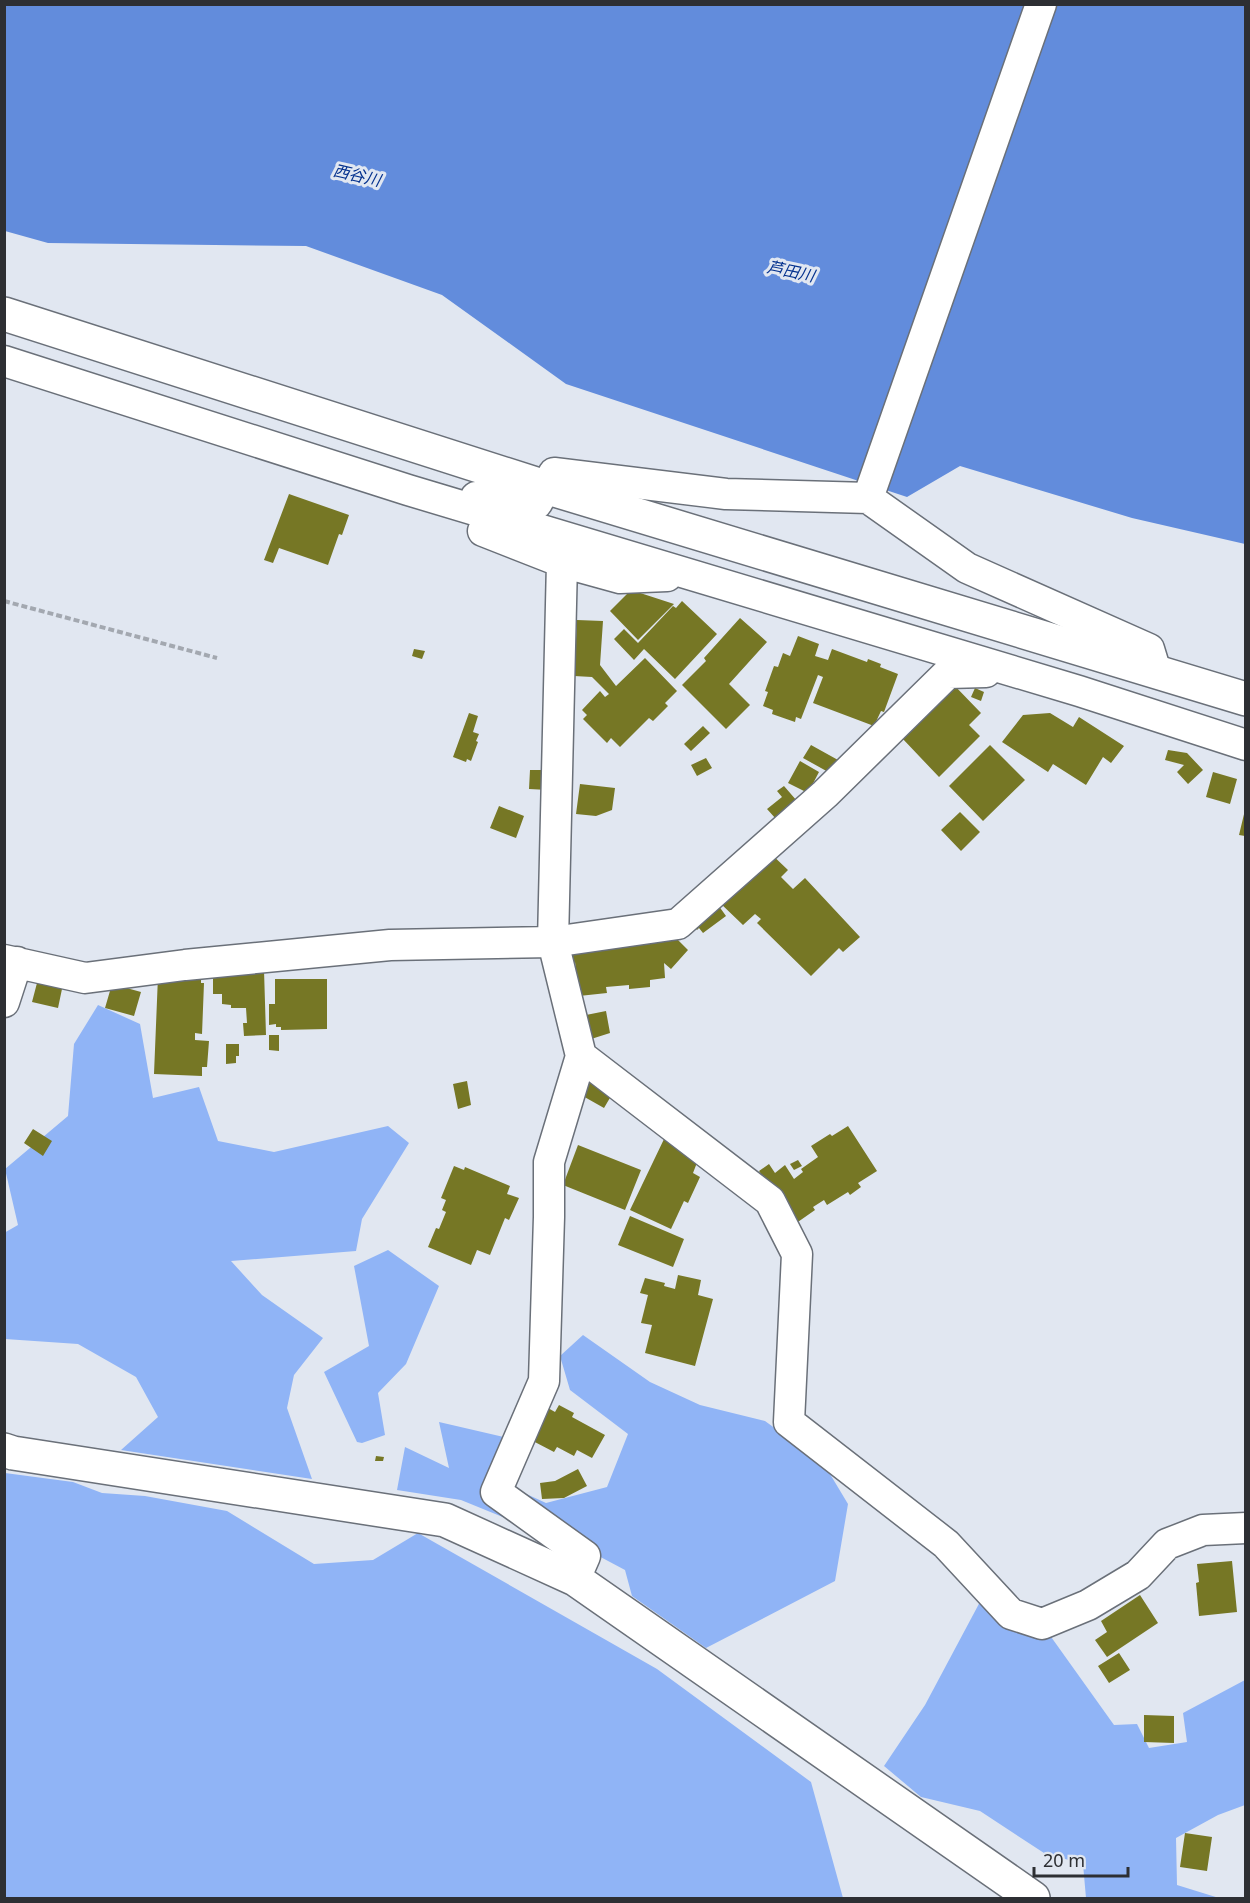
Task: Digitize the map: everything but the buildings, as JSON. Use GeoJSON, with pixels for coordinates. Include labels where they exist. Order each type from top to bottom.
{"type":"FeatureCollection","features":[{"type":"Feature","properties":{"kind":"street"},"geometry":{"type":"LineString","coordinates":[[868,498],[1041,4]]}},
{"type":"Feature","properties":{"kind":"street"},"geometry":{"type":"LineString","coordinates":[[4,314],[545,487],[1245,699]]}},
{"type":"Feature","properties":{"kind":"street"},"geometry":{"type":"LineString","coordinates":[[4,361],[408,490],[1014,672],[1245,745]]}},
{"type":"Feature","properties":{"kind":"street"},"geometry":{"type":"LineString","coordinates":[[408,490],[537,503],[554,473],[726,494],[868,498],[967,568],[1149,649],[1156,672]]}},
{"type":"Feature","properties":{"kind":"street"},"geometry":{"type":"LineString","coordinates":[[408,490],[437,514],[562,562],[620,578],[689,575]]}},
{"type":"Feature","properties":{"kind":"street"},"geometry":{"type":"LineString","coordinates":[[562,562],[553,942],[581,1056],[549,1162],[544,1381],[496,1492],[585,1556],[575,1579]]}},
{"type":"Feature","properties":{"kind":"street"},"geometry":{"type":"LineString","coordinates":[[4,1002],[11,961],[85,978],[185,964],[390,945],[553,942],[678,924],[825,795],[948,673],[1014,672]]}},
{"type":"Feature","properties":{"kind":"street"},"geometry":{"type":"LineString","coordinates":[[581,1056],[770,1201],[797,1254],[789,1422],[946,1544],[1011,1614],[1042,1624],[1089,1605],[1138,1575],[1167,1544],[1203,1530],[1245,1528]]}},
{"type":"Feature","properties":{"kind":"street"},"geometry":{"type":"LineString","coordinates":[[4,1450],[445,1520],[575,1579],[1033,1899]]}},
{"type":"Feature","properties":{"kind":"path"},"geometry":{"type":"LineString","coordinates":[[4,601],[217,658]]}},
{"type":"Feature","properties":{"kind":"shaded area"},"geometry":{"type":"Polygon","coordinates":[[[98,1005],[140,1024],[153,1098],[199,1087],[218,1141],[274,1152],[388,1126],[409,1143],[362,1219],[356,1251],[231,1261],[262,1295],[323,1338],[294,1375],[287,1408],[312,1479],[121,1450],[158,1417],[136,1377],[78,1344],[5,1339],[4,1233],[18,1225],[5,1169],[68,1116],[74,1044],[98,1005]]]}},
{"type":"Feature","properties":{"kind":"shaded area"},"geometry":{"type":"Polygon","coordinates":[[[388,1250],[439,1286],[406,1364],[378,1393],[385,1435],[362,1443],[357,1442],[324,1372],[369,1346],[354,1266],[388,1250]]]}},
{"type":"Feature","properties":{"kind":"shaded area"},"geometry":{"type":"Polygon","coordinates":[[[583,1335],[650,1382],[700,1405],[765,1421],[824,1464],[848,1504],[835,1581],[706,1648],[632,1596],[625,1570],[561,1536],[522,1492],[546,1503],[607,1487],[628,1434],[570,1390],[560,1356],[583,1335]]]}},
{"type":"Feature","properties":{"kind":"shaded area"},"geometry":{"type":"Polygon","coordinates":[[[439,1422],[508,1438],[510,1520],[461,1500],[397,1490],[405,1447],[449,1468],[439,1422]]]}},
{"type":"Feature","properties":{"kind":"shaded area"},"geometry":{"type":"Polygon","coordinates":[[[5,1473],[73,1482],[102,1493],[145,1496],[227,1511],[314,1564],[373,1560],[418,1533],[657,1669],[811,1782],[843,1898],[5,1898],[5,1473]]]}},
{"type":"Feature","properties":{"kind":"shaded area"},"geometry":{"type":"Polygon","coordinates":[[[981,1600],[1049,1634],[1114,1725],[1137,1724],[1149,1748],[1187,1742],[1183,1713],[1245,1680],[1245,1805],[1218,1815],[1176,1838],[1177,1885],[1219,1898],[1086,1898],[1083,1864],[1044,1853],[980,1811],[921,1797],[884,1766],[925,1705],[981,1600]]]}},
{"type":"Feature","properties":{"kind":"water"},"geometry":{"type":"Polygon","coordinates":[[[4,5],[1245,5],[1245,544],[1132,518],[960,466],[907,497],[566,384],[442,295],[306,246],[48,243],[5,231],[4,5]]]}},
{"type":"Feature","properties":{"kind":"water label","name":"西谷川"},"geometry":{"type":"Point","coordinates":[357,175]}},
{"type":"Feature","properties":{"kind":"water label","name":"芦田川"},"geometry":{"type":"Point","coordinates":[791,271]}}]}
